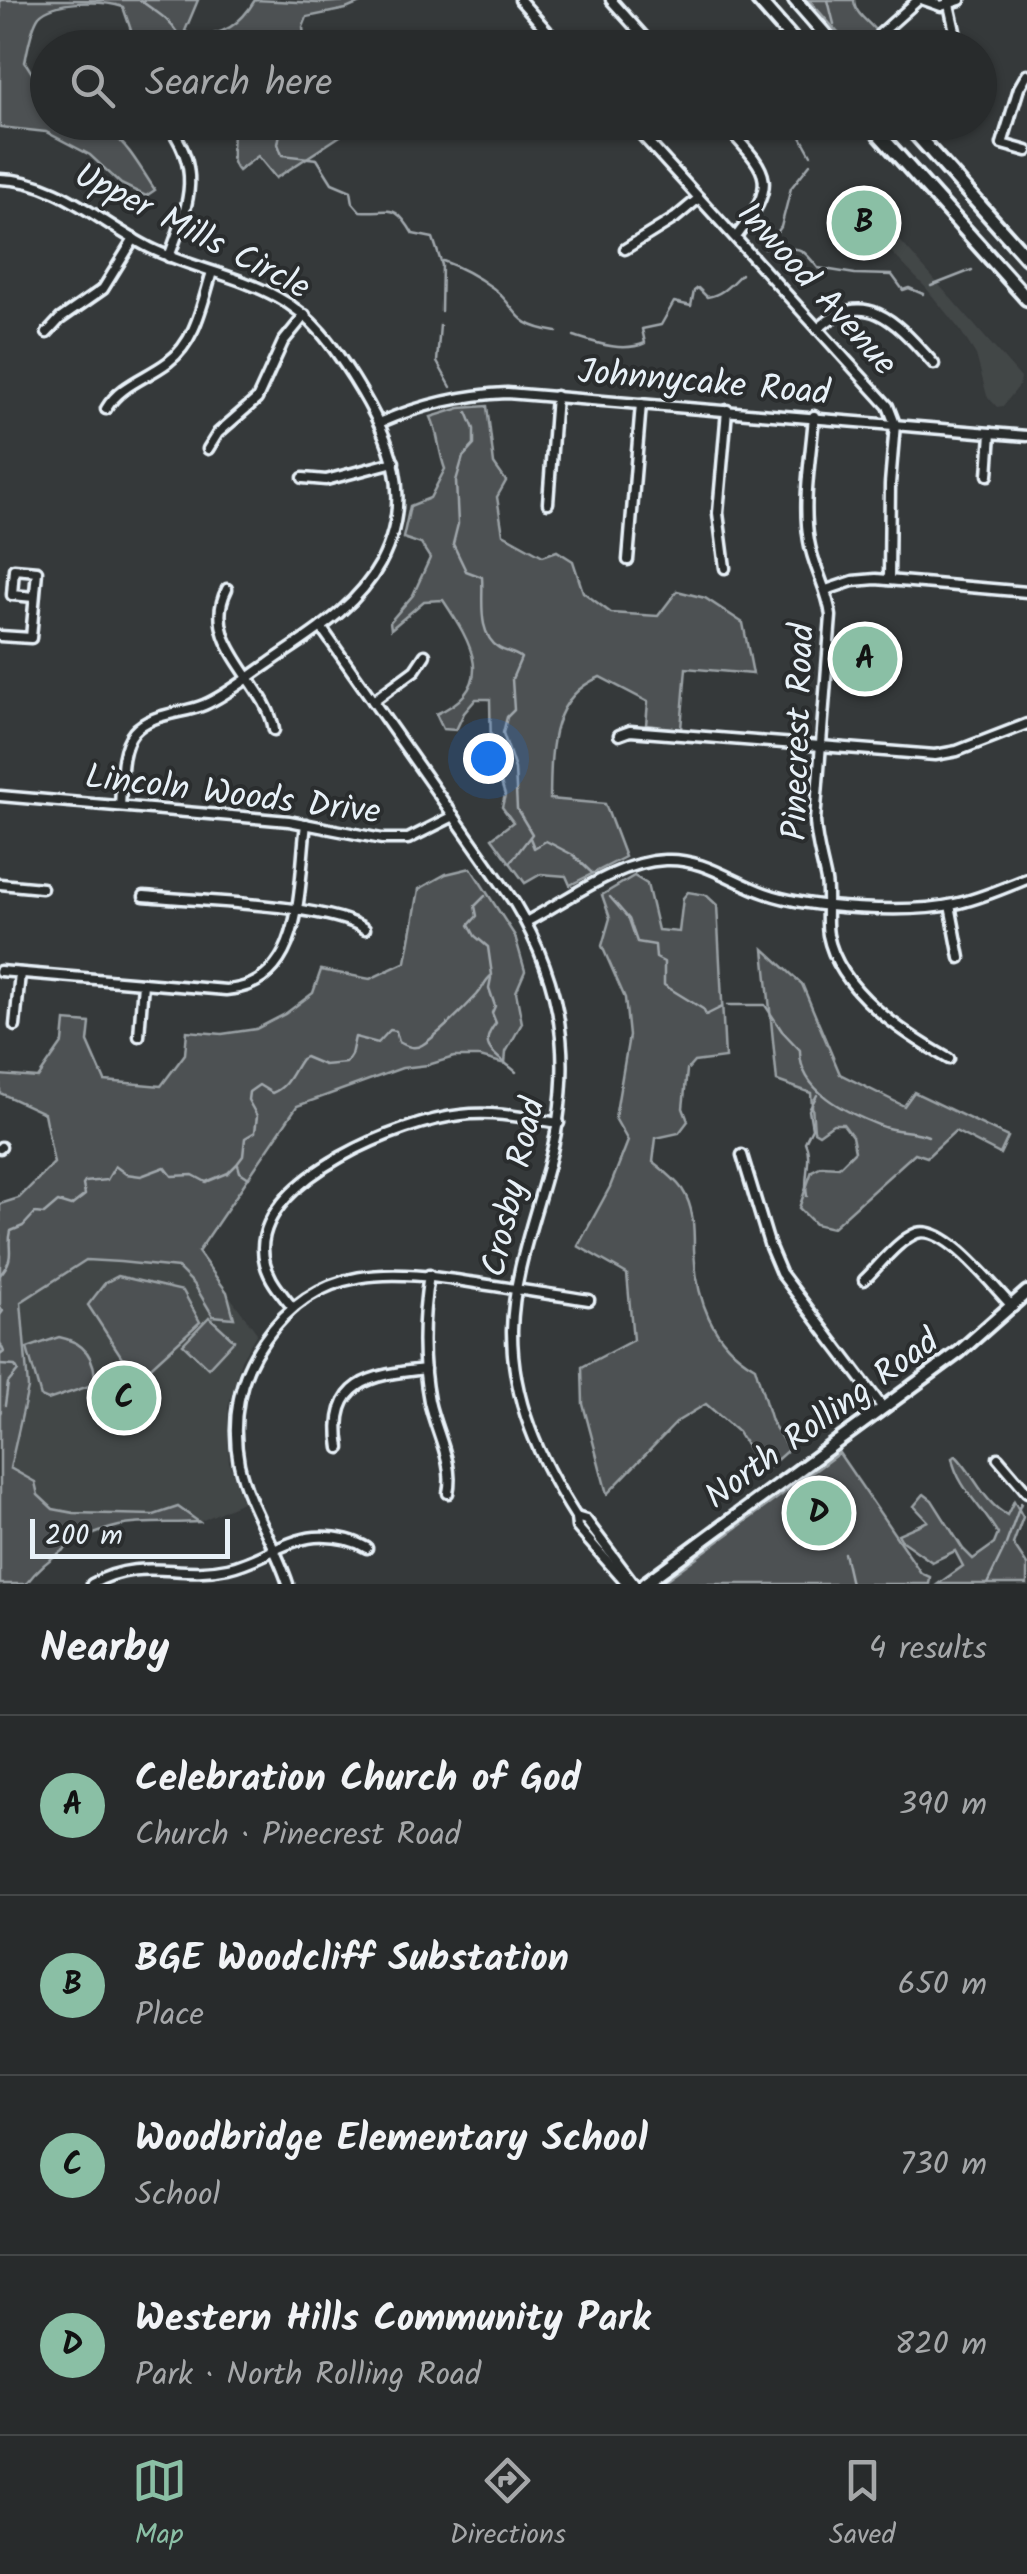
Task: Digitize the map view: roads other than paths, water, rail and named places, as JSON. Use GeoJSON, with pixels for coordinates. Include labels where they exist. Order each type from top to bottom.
{"type":"FeatureCollection","features":[{"type":"Feature","properties":{"kind":"highway"},"geometry":{"type":"LineString","coordinates":[[758,0],[784,30]]}},
{"type":"Feature","properties":{"kind":"highway"},"geometry":{"type":"LineString","coordinates":[[795,0],[822,30]]}},
{"type":"Feature","properties":{"kind":"highway"},"geometry":{"type":"LineString","coordinates":[[884,140],[1027,298]]}},
{"type":"Feature","properties":{"kind":"highway"},"geometry":{"type":"LineString","coordinates":[[921,140],[1027,258]]}},
{"type":"Feature","properties":{"kind":"main road","name":"North Rolling Road"},"geometry":{"type":"LineString","coordinates":[[644,1584],[964,1348],[1027,1292]]}},
{"type":"Feature","properties":{"kind":"street"},"geometry":{"type":"LineString","coordinates":[[520,0],[546,30]]}},
{"type":"Feature","properties":{"kind":"street"},"geometry":{"type":"LineString","coordinates":[[611,0],[638,30]]}},
{"type":"Feature","properties":{"kind":"street"},"geometry":{"type":"LineString","coordinates":[[885,30],[921,0],[933,5],[960,0]]}},
{"type":"Feature","properties":{"kind":"street"},"geometry":{"type":"LineString","coordinates":[[948,2],[955,30]]}},
{"type":"Feature","properties":{"kind":"street"},"geometry":{"type":"LineString","coordinates":[[1027,74],[1002,144],[1027,151]]}},
{"type":"Feature","properties":{"kind":"street"},"geometry":{"type":"LineString","coordinates":[[169,257],[186,210],[190,184],[178,140]]}},
{"type":"Feature","properties":{"kind":"street","name":"Inwood Avenue"},"geometry":{"type":"LineString","coordinates":[[646,140],[888,406],[895,424],[889,580]]}},
{"type":"Feature","properties":{"kind":"street"},"geometry":{"type":"LineString","coordinates":[[736,237],[760,204],[764,179],[754,157],[738,140]]}},
{"type":"Feature","properties":{"kind":"street","name":"Upper Mills Circle"},"geometry":{"type":"LineString","coordinates":[[0,179],[50,189],[134,240],[169,257],[263,290],[305,315],[332,345],[381,422],[394,462],[396,513],[385,553],[360,593],[321,626],[205,704],[147,722],[134,732],[125,754],[120,806]]}},
{"type":"Feature","properties":{"kind":"street"},"geometry":{"type":"LineString","coordinates":[[625,248],[676,218],[699,198]]}},
{"type":"Feature","properties":{"kind":"street"},"geometry":{"type":"LineString","coordinates":[[47,333],[102,289],[134,240]]}},
{"type":"Feature","properties":{"kind":"street"},"geometry":{"type":"LineString","coordinates":[[106,409],[119,393],[167,362],[186,344],[212,272]]}},
{"type":"Feature","properties":{"kind":"street"},"geometry":{"type":"LineString","coordinates":[[818,329],[840,313],[881,314],[894,321],[934,364]]}},
{"type":"Feature","properties":{"kind":"street"},"geometry":{"type":"LineString","coordinates":[[208,449],[218,433],[256,400],[283,342],[305,315]]}},
{"type":"Feature","properties":{"kind":"street","name":"Johnnycake Road"},"geometry":{"type":"LineString","coordinates":[[381,422],[464,396],[507,394],[1027,436]]}},
{"type":"Feature","properties":{"kind":"street"},"geometry":{"type":"LineString","coordinates":[[548,503],[556,396]]}},
{"type":"Feature","properties":{"kind":"street"},"geometry":{"type":"LineString","coordinates":[[628,560],[641,404]]}},
{"type":"Feature","properties":{"kind":"street"},"geometry":{"type":"LineString","coordinates":[[725,568],[718,514],[727,410]]}},
{"type":"Feature","properties":{"kind":"street","name":"Pinecrest Road"},"geometry":{"type":"LineString","coordinates":[[814,416],[807,523],[810,548],[826,590],[831,628],[816,838],[826,881],[831,945],[850,979],[899,1029],[949,1059]]}},
{"type":"Feature","properties":{"kind":"street"},"geometry":{"type":"LineString","coordinates":[[988,475],[991,432]]}},
{"type":"Feature","properties":{"kind":"street"},"geometry":{"type":"LineString","coordinates":[[302,478],[326,480],[394,462]]}},
{"type":"Feature","properties":{"kind":"street"},"geometry":{"type":"LineString","coordinates":[[0,636],[31,638],[37,571],[14,569],[12,595],[34,597]]}},
{"type":"Feature","properties":{"kind":"street"},"geometry":{"type":"LineString","coordinates":[[826,590],[863,580],[889,580],[1027,592]]}},
{"type":"Feature","properties":{"kind":"street"},"geometry":{"type":"LineString","coordinates":[[227,589],[222,605],[225,638],[269,710],[274,730]]}},
{"type":"Feature","properties":{"kind":"street","name":"Crosby Road"},"geometry":{"type":"LineString","coordinates":[[321,626],[526,922],[551,980],[560,1022],[564,1072],[559,1123],[516,1289],[513,1345],[523,1410],[540,1456],[576,1516],[577,1527],[630,1584]]}},
{"type":"Feature","properties":{"kind":"street"},"geometry":{"type":"LineString","coordinates":[[373,701],[415,670],[425,654]]}},
{"type":"Feature","properties":{"kind":"street"},"geometry":{"type":"LineString","coordinates":[[620,735],[630,731],[935,755],[957,751],[1027,724]]}},
{"type":"Feature","properties":{"kind":"street","name":"Lincoln Woods Drive"},"geometry":{"type":"LineString","coordinates":[[0,796],[306,824],[394,840],[421,834],[454,816]]}},
{"type":"Feature","properties":{"kind":"street"},"geometry":{"type":"LineString","coordinates":[[0,970],[226,990],[250,986],[270,974],[284,956],[295,910],[306,824]]}},
{"type":"Feature","properties":{"kind":"street"},"geometry":{"type":"LineString","coordinates":[[526,922],[616,873],[664,860],[714,869],[786,899],[827,904],[911,908],[950,905],[1027,878]]}},
{"type":"Feature","properties":{"kind":"street"},"geometry":{"type":"LineString","coordinates":[[0,884],[42,888]]}},
{"type":"Feature","properties":{"kind":"street"},"geometry":{"type":"LineString","coordinates":[[144,896],[295,910],[350,920],[366,929]]}},
{"type":"Feature","properties":{"kind":"street"},"geometry":{"type":"LineString","coordinates":[[950,905],[960,958]]}},
{"type":"Feature","properties":{"kind":"street"},"geometry":{"type":"LineString","coordinates":[[16,1026],[20,973]]}},
{"type":"Feature","properties":{"kind":"street"},"geometry":{"type":"LineString","coordinates":[[139,1036],[143,983]]}},
{"type":"Feature","properties":{"kind":"street"},"geometry":{"type":"LineString","coordinates":[[293,1308],[266,1268],[265,1236],[284,1202],[325,1166],[361,1147],[448,1116],[493,1113],[559,1123]]}},
{"type":"Feature","properties":{"kind":"street"},"geometry":{"type":"LineString","coordinates":[[742,1156],[774,1260],[883,1408]]}},
{"type":"Feature","properties":{"kind":"street"},"geometry":{"type":"LineString","coordinates":[[864,1280],[912,1236],[934,1233],[949,1241],[1012,1308]]}},
{"type":"Feature","properties":{"kind":"street"},"geometry":{"type":"LineString","coordinates":[[288,1584],[240,1467],[237,1410],[253,1358],[271,1330],[293,1308],[350,1278],[388,1272],[589,1300]]}},
{"type":"Feature","properties":{"kind":"street"},"geometry":{"type":"LineString","coordinates":[[429,1275],[422,1333],[424,1370],[450,1476],[448,1493]]}},
{"type":"Feature","properties":{"kind":"street"},"geometry":{"type":"LineString","coordinates":[[340,1448],[339,1415],[357,1385],[382,1374],[424,1370]]}},
{"type":"Feature","properties":{"kind":"street"},"geometry":{"type":"LineString","coordinates":[[998,1458],[1027,1492]]}},
{"type":"Feature","properties":{"kind":"street"},"geometry":{"type":"LineString","coordinates":[[92,1584],[146,1567],[205,1570],[241,1565],[312,1538],[344,1539],[367,1548]]}},
{"type":"Feature","properties":{"kind":"street"},"geometry":{"type":"LineString","coordinates":[[205,1570],[206,1584]]}},
{"type":"Feature","properties":{"kind":"waterway"},"geometry":{"type":"LineString","coordinates":[[140,0],[175,30]]}},
{"type":"Feature","properties":{"kind":"waterway"},"geometry":{"type":"LineString","coordinates":[[828,0],[834,24]]}},
{"type":"Feature","properties":{"kind":"waterway"},"geometry":{"type":"LineString","coordinates":[[279,140],[282,155],[317,159],[332,183],[351,191],[353,203],[360,211],[391,211],[401,217],[413,234],[433,238],[442,265],[441,311]]}},
{"type":"Feature","properties":{"kind":"waterway"},"geometry":{"type":"LineString","coordinates":[[803,140],[811,155]]}},
{"type":"Feature","properties":{"kind":"waterway"},"geometry":{"type":"LineString","coordinates":[[769,244],[781,227],[791,188],[810,164]]}},
{"type":"Feature","properties":{"kind":"waterway"},"geometry":{"type":"LineString","coordinates":[[764,248],[774,243],[800,250],[818,268],[892,275],[903,290],[909,288],[923,294]]}},
{"type":"Feature","properties":{"kind":"waterway"},"geometry":{"type":"LineString","coordinates":[[443,261],[493,288],[524,321],[557,332]]}},
{"type":"Feature","properties":{"kind":"waterway"},"geometry":{"type":"LineString","coordinates":[[931,286],[972,270]]}},
{"type":"Feature","properties":{"kind":"waterway"},"geometry":{"type":"LineString","coordinates":[[574,336],[600,344],[637,346],[645,343],[642,329],[661,325],[674,302],[691,306],[698,288],[707,297],[712,296],[741,274]]}},
{"type":"Feature","properties":{"kind":"waterway"},"geometry":{"type":"LineString","coordinates":[[440,325],[437,362],[451,387]]}},
{"type":"Feature","properties":{"kind":"waterway"},"geometry":{"type":"LineString","coordinates":[[467,412],[474,429],[474,445],[463,457],[456,481],[458,524],[453,544],[466,571],[482,577],[487,634],[499,648],[521,658],[512,679],[514,710],[507,717],[503,733],[515,769],[517,809],[532,834],[510,863]]}},
{"type":"Feature","properties":{"kind":"waterway"},"geometry":{"type":"LineString","coordinates":[[530,838],[534,848],[546,841],[573,855],[592,873]]}},
{"type":"Feature","properties":{"kind":"waterway"},"geometry":{"type":"LineString","coordinates":[[0,1275],[10,1257],[11,1231],[58,1202],[71,1206],[85,1195],[85,1182],[107,1180],[115,1166],[126,1174],[141,1176],[165,1167],[172,1176],[193,1175],[206,1182],[228,1173],[243,1156],[245,1138],[255,1132],[257,1116],[248,1100],[249,1092],[259,1085],[272,1093],[277,1090],[301,1059],[324,1065],[346,1063],[355,1037],[378,1043],[390,1030],[396,1031],[399,1042],[410,1047],[428,1041],[472,1001],[492,975],[488,947],[469,925],[477,916],[475,906],[485,896]]}},
{"type":"Feature","properties":{"kind":"waterway"},"geometry":{"type":"LineString","coordinates":[[610,897],[629,919],[637,942],[655,945],[656,958],[664,962],[664,985],[703,1009],[706,1015],[722,1007]]}},
{"type":"Feature","properties":{"kind":"waterway"},"geometry":{"type":"LineString","coordinates":[[491,978],[489,988],[496,1023],[488,1045],[516,1072]]}},
{"type":"Feature","properties":{"kind":"waterway"},"geometry":{"type":"LineString","coordinates":[[727,1005],[765,1005],[800,1050],[807,1077],[839,1107],[887,1128],[928,1136]]}},
{"type":"Feature","properties":{"kind":"waterway"},"geometry":{"type":"LineString","coordinates":[[807,1196],[805,1142],[812,1128],[809,1110],[817,1095]]}},
{"type":"Feature","properties":{"kind":"waterway"},"geometry":{"type":"LineString","coordinates":[[238,1165],[249,1178]]}},
{"type":"Feature","properties":{"kind":"waterway"},"geometry":{"type":"LineString","coordinates":[[0,1307],[0,1315]]}},
{"type":"Feature","properties":{"kind":"waterway"},"geometry":{"type":"LineString","coordinates":[[0,1343],[4,1352],[0,1355]]}},
{"type":"Feature","properties":{"kind":"waterway"},"geometry":{"type":"LineString","coordinates":[[0,1365],[15,1366],[18,1371],[8,1383],[5,1405]]}},
{"type":"Feature","properties":{"kind":"waterway"},"geometry":{"type":"LineString","coordinates":[[987,1584],[1021,1503]]}},
{"type":"Feature","properties":{"kind":"waterway"},"geometry":{"type":"LineString","coordinates":[[844,1553],[851,1584]]}},
{"type":"Feature","properties":{"kind":"place","name":"BGE Woodcliff Substation"},"geometry":{"type":"Point","coordinates":[864,223]}},
{"type":"Feature","properties":{"kind":"place","name":"Celebration Church of God"},"geometry":{"type":"Point","coordinates":[865,659]}},
{"type":"Feature","properties":{"kind":"place","name":"Woodbridge Elementary School"},"geometry":{"type":"Point","coordinates":[124,1398]}},
{"type":"Feature","properties":{"kind":"place","name":"Western Hills Community Park"},"geometry":{"type":"Point","coordinates":[819,1513]}}]}
